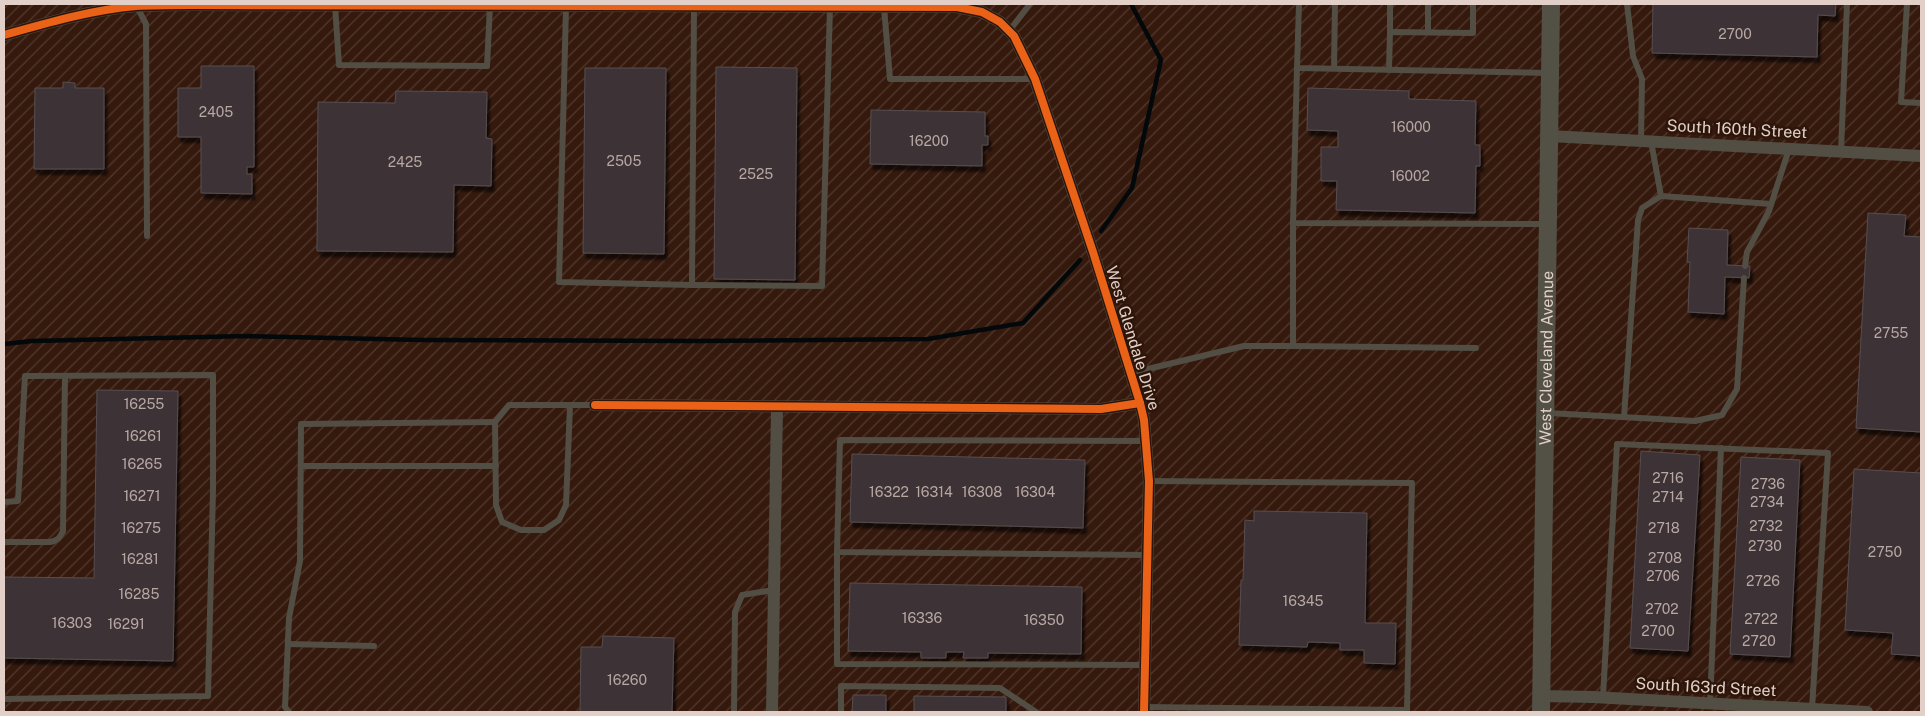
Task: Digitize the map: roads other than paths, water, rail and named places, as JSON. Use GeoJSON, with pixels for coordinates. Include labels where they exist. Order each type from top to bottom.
{"type":"FeatureCollection","features":[{"type":"Feature","properties":{"kind":"main road","name":"West Cleveland Avenue"},"geometry":{"type":"LineString","coordinates":[[1542,704],[1551,4]]}},
{"type":"Feature","properties":{"kind":"street"},"geometry":{"type":"LineString","coordinates":[[4,35],[58,19],[137,5],[199,4],[628,5],[694,7],[748,5],[967,8],[982,12],[1004,26]]}},
{"type":"Feature","properties":{"kind":"street","name":"West Glendale Drive"},"geometry":{"type":"LineString","coordinates":[[1004,26],[1014,36],[1035,79],[1080,211],[1140,403],[1146,441],[1149,481],[1144,710]]}},
{"type":"Feature","properties":{"kind":"street","name":"South 160th Street"},"geometry":{"type":"LineString","coordinates":[[1550,136],[1921,156]]}},
{"type":"Feature","properties":{"kind":"street"},"geometry":{"type":"LineString","coordinates":[[595,405],[1100,409],[1140,403]]}},
{"type":"Feature","properties":{"kind":"street"},"geometry":{"type":"LineString","coordinates":[[772,712],[777,407]]}},
{"type":"Feature","properties":{"kind":"street","name":"South 163rd Street"},"geometry":{"type":"LineString","coordinates":[[1542,704],[1603,697],[1867,712]]}},
{"type":"Feature","properties":{"kind":"lane"},"geometry":{"type":"LineString","coordinates":[[1004,26],[1030,4]]}},
{"type":"Feature","properties":{"kind":"lane"},"geometry":{"type":"LineString","coordinates":[[1293,346],[1293,223],[1299,4]]}},
{"type":"Feature","properties":{"kind":"lane"},"geometry":{"type":"LineString","coordinates":[[1334,68],[1335,4]]}},
{"type":"Feature","properties":{"kind":"lane"},"geometry":{"type":"LineString","coordinates":[[1389,70],[1390,4]]}},
{"type":"Feature","properties":{"kind":"lane"},"geometry":{"type":"LineString","coordinates":[[1428,4],[1428,32]]}},
{"type":"Feature","properties":{"kind":"lane"},"geometry":{"type":"LineString","coordinates":[[1390,32],[1473,33],[1474,4]]}},
{"type":"Feature","properties":{"kind":"lane"},"geometry":{"type":"LineString","coordinates":[[1627,4],[1633,56],[1642,79],[1646,140],[1661,196]]}},
{"type":"Feature","properties":{"kind":"lane"},"geometry":{"type":"LineString","coordinates":[[1841,151],[1847,4]]}},
{"type":"Feature","properties":{"kind":"lane"},"geometry":{"type":"LineString","coordinates":[[1907,4],[1901,102],[1921,103]]}},
{"type":"Feature","properties":{"kind":"lane"},"geometry":{"type":"LineString","coordinates":[[137,5],[146,24],[147,236]]}},
{"type":"Feature","properties":{"kind":"lane"},"geometry":{"type":"LineString","coordinates":[[335,5],[339,65],[487,66],[490,6]]}},
{"type":"Feature","properties":{"kind":"lane"},"geometry":{"type":"LineString","coordinates":[[558,6],[560,282],[822,286],[830,7]]}},
{"type":"Feature","properties":{"kind":"lane"},"geometry":{"type":"LineString","coordinates":[[692,285],[694,7]]}},
{"type":"Feature","properties":{"kind":"lane"},"geometry":{"type":"LineString","coordinates":[[884,7],[890,79],[1035,79]]}},
{"type":"Feature","properties":{"kind":"lane"},"geometry":{"type":"LineString","coordinates":[[1297,68],[1551,73]]}},
{"type":"Feature","properties":{"kind":"lane"},"geometry":{"type":"LineString","coordinates":[[1745,266],[1747,252],[1771,204],[1789,148]]}},
{"type":"Feature","properties":{"kind":"lane"},"geometry":{"type":"LineString","coordinates":[[1624,417],[1638,220],[1642,208],[1661,196],[1771,204]]}},
{"type":"Feature","properties":{"kind":"lane"},"geometry":{"type":"LineString","coordinates":[[1293,223],[1549,224]]}},
{"type":"Feature","properties":{"kind":"lane"},"geometry":{"type":"LineString","coordinates":[[1546,413],[1695,421],[1722,415],[1737,389],[1744,278]]}},
{"type":"Feature","properties":{"kind":"lane"},"geometry":{"type":"LineString","coordinates":[[1131,373],[1244,346],[1476,348]]}},
{"type":"Feature","properties":{"kind":"lane"},"geometry":{"type":"LineString","coordinates":[[4,502],[18,501],[25,376],[213,375],[213,491],[208,696],[4,699]]}},
{"type":"Feature","properties":{"kind":"lane"},"geometry":{"type":"LineString","coordinates":[[4,542],[56,541],[63,531],[65,376]]}},
{"type":"Feature","properties":{"kind":"lane"},"geometry":{"type":"LineString","coordinates":[[570,405],[566,505],[559,520],[544,530],[521,530],[502,522],[496,505],[496,422],[509,405],[570,405],[595,405]]}},
{"type":"Feature","properties":{"kind":"lane"},"geometry":{"type":"LineString","coordinates":[[289,712],[284,707],[289,618],[300,561],[301,424],[496,422]]}},
{"type":"Feature","properties":{"kind":"lane"},"geometry":{"type":"LineString","coordinates":[[1145,665],[837,664],[837,552],[840,440],[1146,441]]}},
{"type":"Feature","properties":{"kind":"lane"},"geometry":{"type":"LineString","coordinates":[[1603,697],[1617,444],[1828,453],[1812,709]]}},
{"type":"Feature","properties":{"kind":"lane"},"geometry":{"type":"LineString","coordinates":[[1710,703],[1721,448]]}},
{"type":"Feature","properties":{"kind":"lane"},"geometry":{"type":"LineString","coordinates":[[301,466],[496,466]]}},
{"type":"Feature","properties":{"kind":"lane"},"geometry":{"type":"LineString","coordinates":[[1144,710],[1407,710],[1412,483],[1149,481]]}},
{"type":"Feature","properties":{"kind":"lane"},"geometry":{"type":"LineString","coordinates":[[837,552],[1147,555]]}},
{"type":"Feature","properties":{"kind":"lane"},"geometry":{"type":"LineString","coordinates":[[734,712],[735,612],[742,595],[774,590]]}},
{"type":"Feature","properties":{"kind":"lane"},"geometry":{"type":"LineString","coordinates":[[288,644],[374,646]]}},
{"type":"Feature","properties":{"kind":"lane"},"geometry":{"type":"LineString","coordinates":[[841,712],[841,686],[1000,688],[1036,712]]}},
{"type":"Feature","properties":{"kind":"waterway"},"geometry":{"type":"LineString","coordinates":[[1101,231],[1132,188],[1161,60],[1131,4]]}},
{"type":"Feature","properties":{"kind":"waterway"},"geometry":{"type":"LineString","coordinates":[[4,344],[32,341],[247,336],[422,340],[698,341],[928,339],[1023,323],[1080,260]]}}]}
